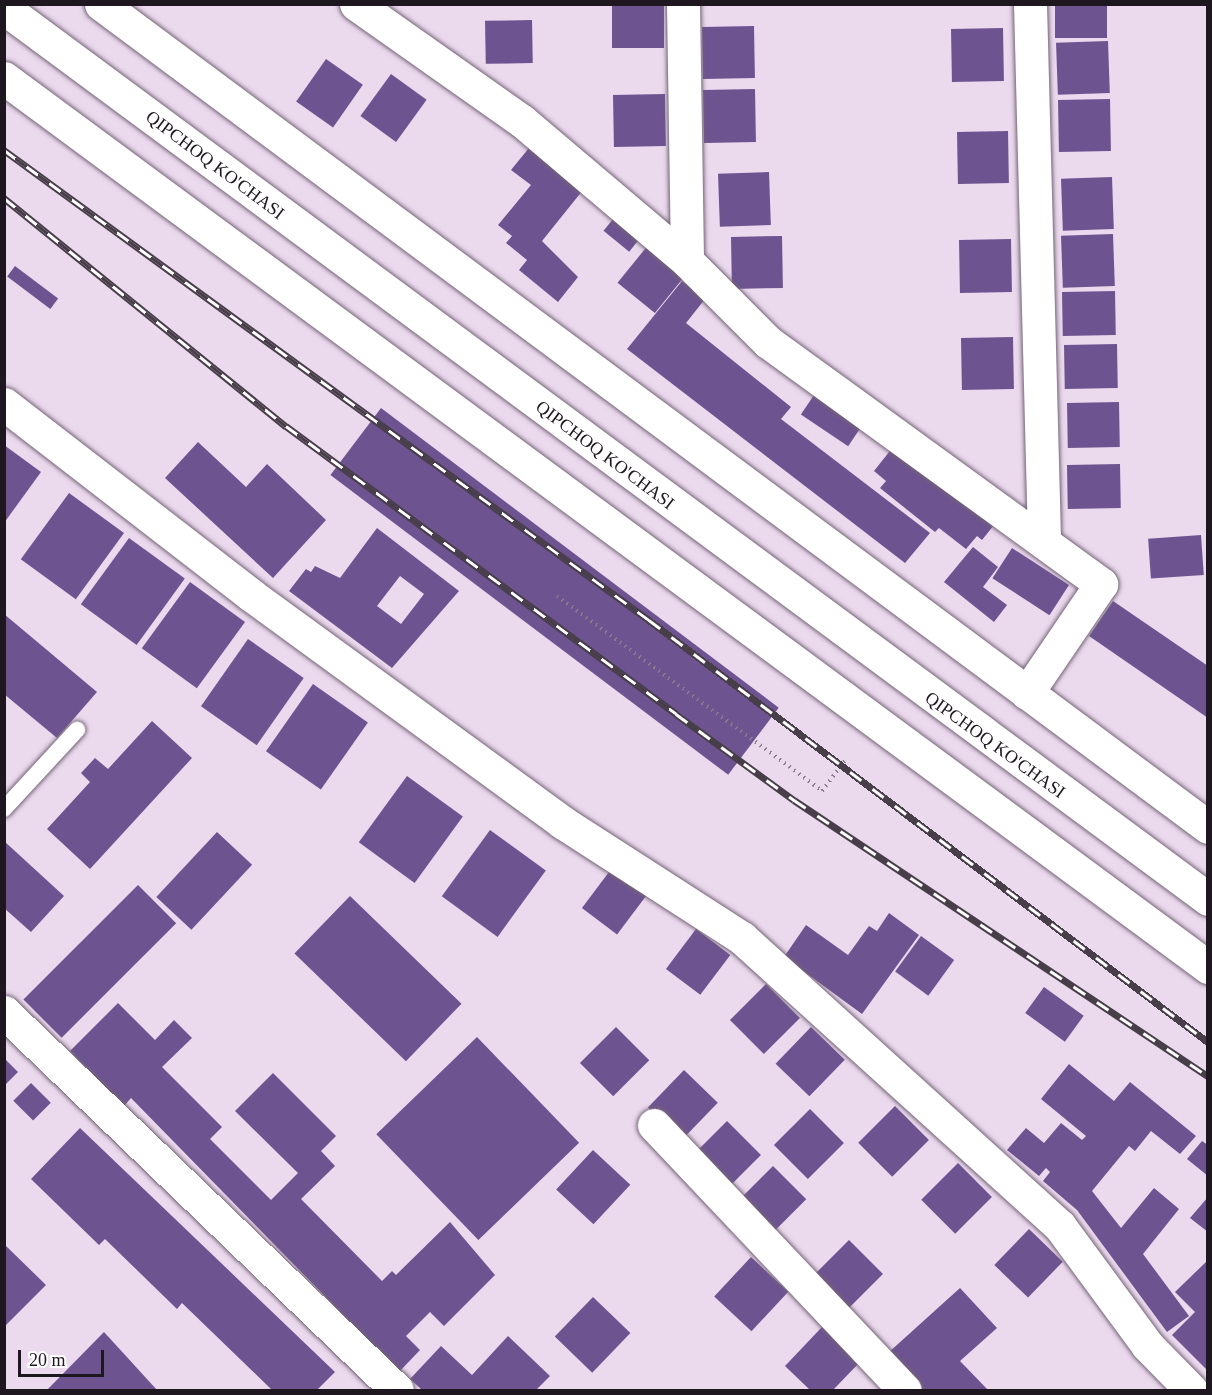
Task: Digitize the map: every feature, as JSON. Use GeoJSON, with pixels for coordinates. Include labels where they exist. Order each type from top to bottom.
{"type":"FeatureCollection","features":[{"type":"Feature","properties":{"kind":"street"},"geometry":{"type":"LineString","coordinates":[[101,4],[1208,827]]}},
{"type":"Feature","properties":{"kind":"street"},"geometry":{"type":"LineString","coordinates":[[356,4],[522,121],[687,261],[768,342],[1044,540],[1101,584],[1027,693]]}},
{"type":"Feature","properties":{"kind":"street"},"geometry":{"type":"LineString","coordinates":[[683,4],[687,261]]}},
{"type":"Feature","properties":{"kind":"street"},"geometry":{"type":"LineString","coordinates":[[1030,4],[1044,540]]}},
{"type":"Feature","properties":{"kind":"street","name":"QIPCHOQ KO'CHASI"},"geometry":{"type":"LineString","coordinates":[[4,8],[1208,899]]}},
{"type":"Feature","properties":{"kind":"street"},"geometry":{"type":"LineString","coordinates":[[4,78],[1208,967]]}},
{"type":"Feature","properties":{"kind":"street"},"geometry":{"type":"LineString","coordinates":[[4,404],[251,595],[562,822],[742,938],[1059,1225],[1147,1345],[1191,1390]]}},
{"type":"Feature","properties":{"kind":"street"},"geometry":{"type":"LineString","coordinates":[[4,1012],[397,1390]]}},
{"type":"Feature","properties":{"kind":"street"},"geometry":{"type":"LineString","coordinates":[[654,1125],[905,1390]]}},
{"type":"Feature","properties":{"kind":"lane"},"geometry":{"type":"LineString","coordinates":[[4,809],[77,730]]}},
{"type":"Feature","properties":{"kind":"path"},"geometry":{"type":"LineString","coordinates":[[557,596],[822,791],[845,761]]}},
{"type":"Feature","properties":{"kind":"building"},"geometry":{"type":"Polygon","coordinates":[[[612,4],[664,4],[664,48],[612,48],[612,4]]]}},
{"type":"Feature","properties":{"kind":"building"},"geometry":{"type":"Polygon","coordinates":[[[1055,4],[1107,4],[1107,38],[1055,38],[1055,4]]]}},
{"type":"Feature","properties":{"kind":"building"},"geometry":{"type":"Polygon","coordinates":[[[532,20],[533,63],[486,64],[485,21],[532,20]]]}},
{"type":"Feature","properties":{"kind":"building"},"geometry":{"type":"Polygon","coordinates":[[[754,26],[755,78],[703,79],[702,27],[754,26]]]}},
{"type":"Feature","properties":{"kind":"building"},"geometry":{"type":"Polygon","coordinates":[[[1003,28],[1004,81],[952,82],[951,29],[1003,28]]]}},
{"type":"Feature","properties":{"kind":"building"},"geometry":{"type":"Polygon","coordinates":[[[1108,41],[1110,93],[1058,95],[1056,43],[1108,41]]]}},
{"type":"Feature","properties":{"kind":"building"},"geometry":{"type":"Polygon","coordinates":[[[326,59],[363,85],[333,127],[296,102],[326,59]]]}},
{"type":"Feature","properties":{"kind":"building"},"geometry":{"type":"Polygon","coordinates":[[[391,74],[427,100],[396,142],[360,116],[391,74]]]}},
{"type":"Feature","properties":{"kind":"building"},"geometry":{"type":"Polygon","coordinates":[[[755,89],[756,142],[704,143],[703,90],[755,89]]]}},
{"type":"Feature","properties":{"kind":"building"},"geometry":{"type":"Polygon","coordinates":[[[665,94],[666,146],[614,147],[613,95],[665,94]]]}},
{"type":"Feature","properties":{"kind":"building"},"geometry":{"type":"Polygon","coordinates":[[[1110,99],[1111,151],[1059,152],[1058,100],[1110,99]]]}},
{"type":"Feature","properties":{"kind":"building"},"geometry":{"type":"Polygon","coordinates":[[[1008,131],[1009,183],[958,184],[957,132],[1008,131]]]}},
{"type":"Feature","properties":{"kind":"building"},"geometry":{"type":"Polygon","coordinates":[[[533,143],[587,185],[542,241],[578,277],[558,302],[519,270],[527,260],[506,243],[512,236],[498,225],[531,185],[511,170],[533,143]]]}},
{"type":"Feature","properties":{"kind":"building"},"geometry":{"type":"Polygon","coordinates":[[[769,172],[771,225],[720,227],[718,174],[769,172]]]}},
{"type":"Feature","properties":{"kind":"building"},"geometry":{"type":"Polygon","coordinates":[[[1112,177],[1114,229],[1063,231],[1061,179],[1112,177]]]}},
{"type":"Feature","properties":{"kind":"building"},"geometry":{"type":"Polygon","coordinates":[[[618,213],[644,234],[629,252],[604,231],[618,213]]]}},
{"type":"Feature","properties":{"kind":"building"},"geometry":{"type":"Polygon","coordinates":[[[1113,234],[1115,286],[1063,288],[1061,236],[1113,234]]]}},
{"type":"Feature","properties":{"kind":"building"},"geometry":{"type":"Polygon","coordinates":[[[782,236],[783,288],[732,289],[731,237],[782,236]]]}},
{"type":"Feature","properties":{"kind":"building"},"geometry":{"type":"Polygon","coordinates":[[[1011,239],[1012,292],[960,293],[959,240],[1011,239]]]}},
{"type":"Feature","properties":{"kind":"building"},"geometry":{"type":"Polygon","coordinates":[[[649,244],[686,274],[655,313],[618,283],[649,244]]]}},
{"type":"Feature","properties":{"kind":"building"},"geometry":{"type":"Polygon","coordinates":[[[15,266],[58,298],[50,309],[7,276],[15,266]]]}},
{"type":"Feature","properties":{"kind":"building"},"geometry":{"type":"Polygon","coordinates":[[[682,281],[705,299],[686,323],[791,407],[781,419],[930,533],[905,563],[627,349],[682,281]]]}},
{"type":"Feature","properties":{"kind":"building"},"geometry":{"type":"Polygon","coordinates":[[[1115,291],[1116,335],[1063,336],[1062,292],[1115,291]]]}},
{"type":"Feature","properties":{"kind":"building"},"geometry":{"type":"Polygon","coordinates":[[[1013,337],[1014,389],[962,390],[961,338],[1013,337]]]}},
{"type":"Feature","properties":{"kind":"building"},"geometry":{"type":"Polygon","coordinates":[[[1117,344],[1118,388],[1065,389],[1064,345],[1117,344]]]}},
{"type":"Feature","properties":{"kind":"building"},"geometry":{"type":"Polygon","coordinates":[[[816,392],[863,424],[848,446],[801,414],[816,392]]]}},
{"type":"Feature","properties":{"kind":"building"},"geometry":{"type":"Polygon","coordinates":[[[1119,402],[1120,447],[1068,448],[1067,403],[1119,402]]]}},
{"type":"Feature","properties":{"kind":"building"},"geometry":{"type":"Polygon","coordinates":[[[381,408],[779,708],[728,775],[330,475],[381,408]]]}},
{"type":"Feature","properties":{"kind":"building"},"geometry":{"type":"Polygon","coordinates":[[[198,442],[246,487],[267,464],[326,520],[273,578],[165,478],[198,442]]]}},
{"type":"Feature","properties":{"kind":"building"},"geometry":{"type":"Polygon","coordinates":[[[4,445],[41,472],[4,523],[4,445]]]}},
{"type":"Feature","properties":{"kind":"building"},"geometry":{"type":"Polygon","coordinates":[[[893,447],[994,525],[982,540],[977,536],[966,549],[939,528],[935,532],[880,488],[886,481],[874,471],[893,447]]]}},
{"type":"Feature","properties":{"kind":"building"},"geometry":{"type":"Polygon","coordinates":[[[1120,464],[1121,508],[1068,509],[1067,465],[1120,464]]]}},
{"type":"Feature","properties":{"kind":"building"},"geometry":{"type":"Polygon","coordinates":[[[69,493],[124,533],[76,599],[21,559],[69,493]]]}},
{"type":"Feature","properties":{"kind":"building"},"geometry":{"type":"Polygon","coordinates":[[[377,528],[459,591],[392,668],[289,591],[306,569],[311,572],[315,566],[340,578],[377,528]],[[400,576],[377,606],[401,624],[424,594],[400,576]]]}},
{"type":"Feature","properties":{"kind":"building"},"geometry":{"type":"Polygon","coordinates":[[[1201,535],[1204,575],[1151,579],[1148,539],[1201,535]]]}},
{"type":"Feature","properties":{"kind":"building"},"geometry":{"type":"Polygon","coordinates":[[[129,538],[185,579],[137,645],[81,604],[129,538]]]}},
{"type":"Feature","properties":{"kind":"building"},"geometry":{"type":"Polygon","coordinates":[[[973,547],[998,567],[983,587],[1007,605],[994,622],[944,582],[973,547]]]}},
{"type":"Feature","properties":{"kind":"building"},"geometry":{"type":"Polygon","coordinates":[[[1012,548],[1069,585],[1049,615],[992,578],[1012,548]]]}},
{"type":"Feature","properties":{"kind":"building"},"geometry":{"type":"Polygon","coordinates":[[[190,582],[245,622],[197,688],[142,648],[190,582]]]}},
{"type":"Feature","properties":{"kind":"building"},"geometry":{"type":"Polygon","coordinates":[[[1113,601],[1208,666],[1208,718],[1089,636],[1113,601]]]}},
{"type":"Feature","properties":{"kind":"building"},"geometry":{"type":"Polygon","coordinates":[[[4,614],[97,692],[57,738],[4,694],[4,614]]]}},
{"type":"Feature","properties":{"kind":"building"},"geometry":{"type":"Polygon","coordinates":[[[248,639],[304,678],[257,745],[201,706],[248,639]]]}},
{"type":"Feature","properties":{"kind":"building"},"geometry":{"type":"Polygon","coordinates":[[[313,684],[368,722],[321,790],[266,751],[313,684]]]}},
{"type":"Feature","properties":{"kind":"building"},"geometry":{"type":"Polygon","coordinates":[[[152,721],[192,758],[90,869],[47,829],[90,782],[81,773],[95,758],[108,769],[152,721]]]}},
{"type":"Feature","properties":{"kind":"building"},"geometry":{"type":"Polygon","coordinates":[[[407,776],[463,817],[415,883],[359,842],[407,776]]]}},
{"type":"Feature","properties":{"kind":"building"},"geometry":{"type":"Polygon","coordinates":[[[490,830],[546,871],[498,937],[442,896],[490,830]]]}},
{"type":"Feature","properties":{"kind":"building"},"geometry":{"type":"Polygon","coordinates":[[[217,832],[252,865],[191,930],[156,897],[217,832]]]}},
{"type":"Feature","properties":{"kind":"building"},"geometry":{"type":"Polygon","coordinates":[[[4,841],[64,896],[31,932],[4,908],[4,841]]]}},
{"type":"Feature","properties":{"kind":"building"},"geometry":{"type":"Polygon","coordinates":[[[612,868],[647,894],[617,934],[582,908],[612,868]]]}},
{"type":"Feature","properties":{"kind":"building"},"geometry":{"type":"Polygon","coordinates":[[[138,885],[176,923],[62,1038],[23,1000],[138,885]]]}},
{"type":"Feature","properties":{"kind":"building"},"geometry":{"type":"Polygon","coordinates":[[[350,896],[461,1004],[406,1061],[294,954],[350,896]]]}},
{"type":"Feature","properties":{"kind":"building"},"geometry":{"type":"Polygon","coordinates":[[[889,913],[919,935],[862,1014],[784,957],[806,925],[848,955],[869,926],[877,931],[889,913]]]}},
{"type":"Feature","properties":{"kind":"building"},"geometry":{"type":"Polygon","coordinates":[[[696,929],[730,955],[700,995],[666,969],[696,929]]]}},
{"type":"Feature","properties":{"kind":"building"},"geometry":{"type":"Polygon","coordinates":[[[921,936],[954,960],[928,996],[895,972],[921,936]]]}},
{"type":"Feature","properties":{"kind":"building"},"geometry":{"type":"Polygon","coordinates":[[[766,984],[800,1018],[764,1054],[730,1020],[766,984]]]}},
{"type":"Feature","properties":{"kind":"building"},"geometry":{"type":"Polygon","coordinates":[[[1044,987],[1084,1016],[1065,1042],[1025,1013],[1044,987]]]}},
{"type":"Feature","properties":{"kind":"building"},"geometry":{"type":"Polygon","coordinates":[[[118,1003],[155,1040],[174,1020],[192,1038],[162,1067],[222,1127],[210,1139],[271,1200],[298,1173],[235,1111],[273,1073],[336,1136],[321,1151],[335,1166],[301,1199],[382,1281],[392,1271],[396,1275],[450,1222],[495,1275],[444,1326],[430,1312],[406,1336],[420,1350],[399,1372],[131,1098],[124,1106],[70,1051],[118,1003]]]}},
{"type":"Feature","properties":{"kind":"building"},"geometry":{"type":"Polygon","coordinates":[[[616,1027],[649,1060],[613,1096],[580,1063],[616,1027]]]}},
{"type":"Feature","properties":{"kind":"building"},"geometry":{"type":"Polygon","coordinates":[[[811,1027],[845,1060],[809,1096],[776,1064],[811,1027]]]}},
{"type":"Feature","properties":{"kind":"building"},"geometry":{"type":"Polygon","coordinates":[[[477,1037],[579,1143],[478,1240],[376,1134],[477,1037]]]}},
{"type":"Feature","properties":{"kind":"building"},"geometry":{"type":"Polygon","coordinates":[[[4,1058],[18,1072],[4,1086],[4,1058]]]}},
{"type":"Feature","properties":{"kind":"building"},"geometry":{"type":"Polygon","coordinates":[[[1069,1064],[1114,1101],[1130,1082],[1196,1136],[1180,1154],[1151,1131],[1135,1151],[1129,1146],[1092,1191],[1121,1228],[1154,1188],[1179,1209],[1143,1254],[1189,1316],[1167,1332],[1077,1210],[1043,1181],[1050,1172],[1046,1168],[1039,1176],[1007,1150],[1026,1128],[1044,1143],[1061,1123],[1082,1140],[1086,1136],[1041,1099],[1069,1064]]]}},
{"type":"Feature","properties":{"kind":"building"},"geometry":{"type":"Polygon","coordinates":[[[684,1070],[718,1103],[682,1140],[648,1107],[684,1070]]]}},
{"type":"Feature","properties":{"kind":"building"},"geometry":{"type":"Polygon","coordinates":[[[31,1083],[51,1103],[33,1120],[13,1101],[31,1083]]]}},
{"type":"Feature","properties":{"kind":"building"},"geometry":{"type":"Polygon","coordinates":[[[895,1106],[929,1140],[892,1177],[858,1143],[895,1106]]]}},
{"type":"Feature","properties":{"kind":"building"},"geometry":{"type":"Polygon","coordinates":[[[810,1109],[844,1143],[808,1179],[774,1145],[810,1109]]]}},
{"type":"Feature","properties":{"kind":"building"},"geometry":{"type":"Polygon","coordinates":[[[727,1121],[761,1155],[724,1192],[690,1158],[727,1121]]]}},
{"type":"Feature","properties":{"kind":"building"},"geometry":{"type":"Polygon","coordinates":[[[80,1128],[335,1372],[317,1390],[272,1390],[182,1303],[177,1309],[105,1239],[99,1245],[31,1179],[80,1128]]]}},
{"type":"Feature","properties":{"kind":"building"},"geometry":{"type":"Polygon","coordinates":[[[1202,1141],[1208,1145],[1208,1176],[1187,1159],[1202,1141]]]}},
{"type":"Feature","properties":{"kind":"building"},"geometry":{"type":"Polygon","coordinates":[[[593,1150],[630,1185],[593,1224],[556,1189],[593,1150]]]}},
{"type":"Feature","properties":{"kind":"building"},"geometry":{"type":"Polygon","coordinates":[[[958,1163],[992,1197],[955,1234],[921,1200],[958,1163]]]}},
{"type":"Feature","properties":{"kind":"building"},"geometry":{"type":"Polygon","coordinates":[[[773,1166],[806,1199],[769,1236],[736,1203],[773,1166]]]}},
{"type":"Feature","properties":{"kind":"building"},"geometry":{"type":"Polygon","coordinates":[[[1208,1197],[1208,1232],[1190,1218],[1208,1197]]]}},
{"type":"Feature","properties":{"kind":"building"},"geometry":{"type":"Polygon","coordinates":[[[1029,1229],[1063,1262],[1028,1298],[994,1265],[1029,1229]]]}},
{"type":"Feature","properties":{"kind":"building"},"geometry":{"type":"Polygon","coordinates":[[[849,1240],[883,1274],[846,1311],[812,1277],[849,1240]]]}},
{"type":"Feature","properties":{"kind":"building"},"geometry":{"type":"Polygon","coordinates":[[[4,1244],[46,1285],[4,1327],[4,1244]]]}},
{"type":"Feature","properties":{"kind":"building"},"geometry":{"type":"Polygon","coordinates":[[[751,1257],[788,1292],[751,1331],[714,1296],[751,1257]]]}},
{"type":"Feature","properties":{"kind":"building"},"geometry":{"type":"Polygon","coordinates":[[[1208,1260],[1208,1371],[1172,1335],[1195,1312],[1175,1292],[1208,1260]]]}},
{"type":"Feature","properties":{"kind":"building"},"geometry":{"type":"Polygon","coordinates":[[[960,1288],[997,1328],[960,1361],[988,1390],[922,1390],[888,1353],[960,1288]]]}},
{"type":"Feature","properties":{"kind":"building"},"geometry":{"type":"Polygon","coordinates":[[[593,1297],[630,1333],[592,1373],[555,1337],[593,1297]]]}},
{"type":"Feature","properties":{"kind":"building"},"geometry":{"type":"Polygon","coordinates":[[[822,1327],[860,1362],[833,1390],[810,1390],[785,1366],[822,1327]]]}},
{"type":"Feature","properties":{"kind":"building"},"geometry":{"type":"Polygon","coordinates":[[[104,1332],[157,1390],[47,1390],[104,1332]]]}},
{"type":"Feature","properties":{"kind":"building"},"geometry":{"type":"Polygon","coordinates":[[[508,1336],[550,1376],[536,1390],[422,1390],[410,1379],[441,1346],[472,1375],[508,1336]]]}},
{"type":"Feature","properties":{"kind":"railway"},"geometry":{"type":"LineString","coordinates":[[4,150],[649,620],[1208,1042]]}},
{"type":"Feature","properties":{"kind":"railway"},"geometry":{"type":"LineString","coordinates":[[4,198],[286,426],[676,714],[794,800],[1208,1076]]}}]}
